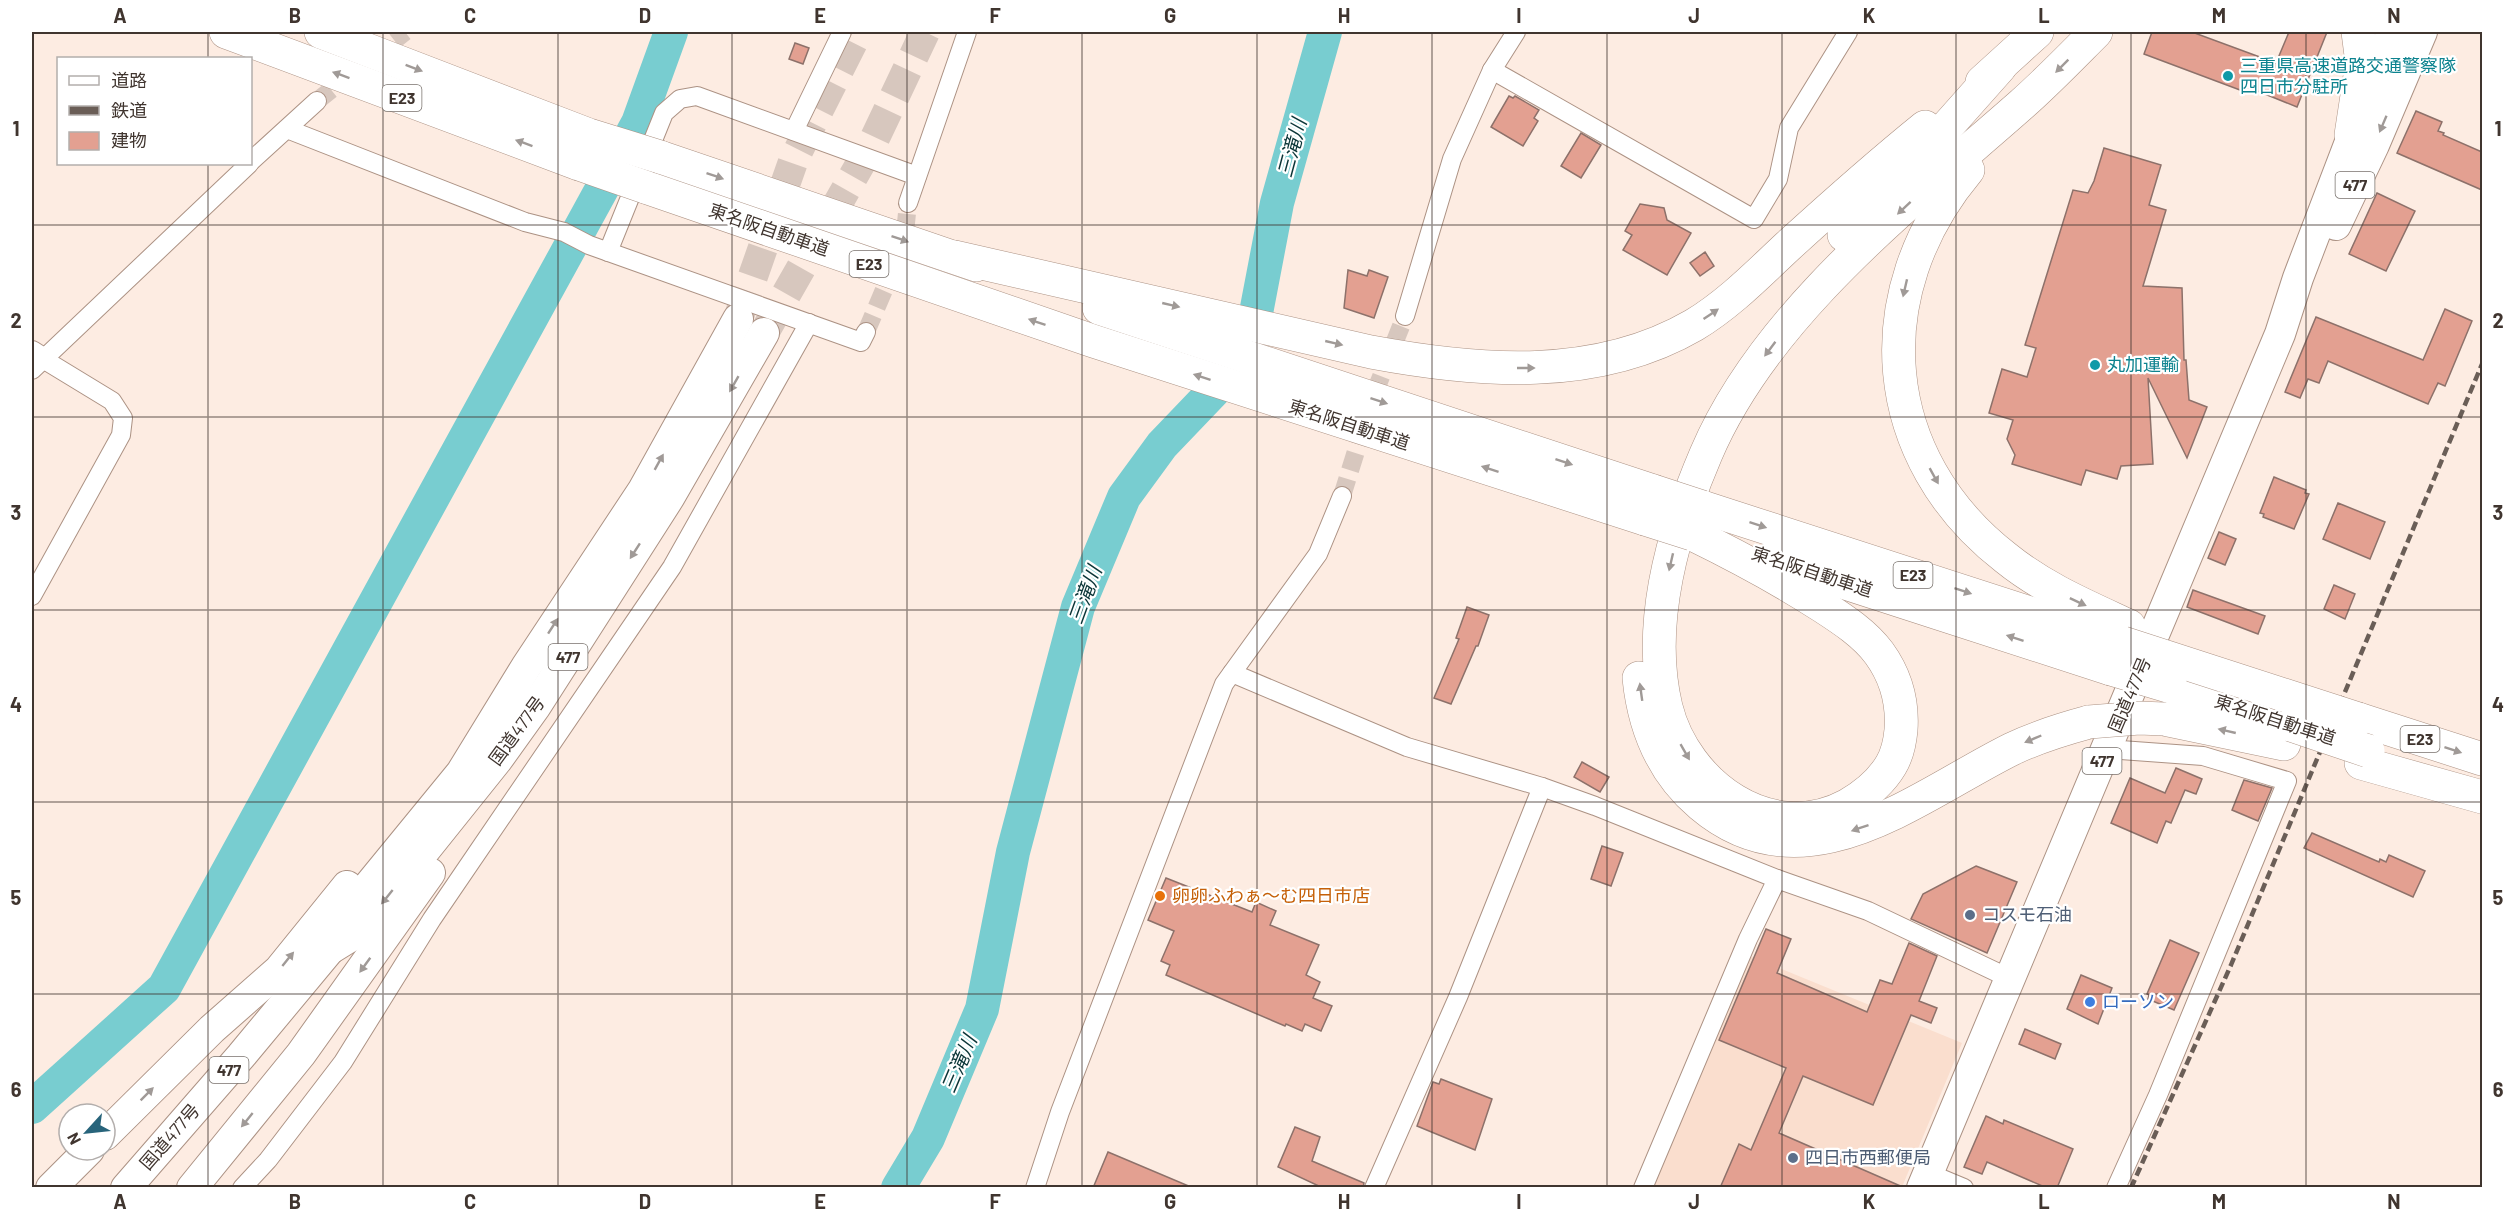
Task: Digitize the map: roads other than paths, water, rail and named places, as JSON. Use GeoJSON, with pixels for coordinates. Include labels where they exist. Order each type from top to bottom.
{"type":"FeatureCollection","features":[{"type":"Feature","properties":{"kind":"highway","name":"東名阪自動車道"},"geometry":{"type":"LineString","coordinates":[[226,32],[584,149],[660,157],[955,257],[1110,301],[1263,363],[1649,505]]}},
{"type":"Feature","properties":{"kind":"highway","name":"東名阪自動車道"},"geometry":{"type":"LineString","coordinates":[[321,32],[584,149],[645,187],[1257,395],[1649,505],[2121,646],[2292,723]]}},
{"type":"Feature","properties":{"kind":"highway"},"geometry":{"type":"LineString","coordinates":[[1110,301],[1277,330],[1433,364],[1534,369],[1601,360],[1638,350],[1677,334],[1719,308],[1877,166],[2000,67],[2037,32]]}},
{"type":"Feature","properties":{"kind":"highway"},"geometry":{"type":"LineString","coordinates":[[1697,520],[1768,572],[1858,631],[1877,651],[1890,672],[1898,692],[1902,716],[1900,740],[1892,763],[1879,781],[1862,797],[1823,815],[1798,818],[1772,814],[1747,808],[1726,797],[1692,763],[1671,721],[1662,687],[1659,655],[1660,620],[1672,556],[1683,517],[1707,451],[1739,392],[1785,330],[1846,262],[1927,187],[2027,100],[2096,32]]}},
{"type":"Feature","properties":{"kind":"highway"},"geometry":{"type":"LineString","coordinates":[[2351,135],[2362,63],[2358,32]]}},
{"type":"Feature","properties":{"kind":"highway","name":"国道477号"},"geometry":{"type":"LineString","coordinates":[[1925,1180],[2280,334],[2298,278],[2351,135],[2392,32]]}},
{"type":"Feature","properties":{"kind":"highway","name":"国道477号"},"geometry":{"type":"LineString","coordinates":[[2280,334],[2309,283],[2374,146],[2422,32]]}},
{"type":"Feature","properties":{"kind":"highway"},"geometry":{"type":"LineString","coordinates":[[2000,67],[1896,184],[1835,243],[1760,324],[1712,395],[1693,432],[1665,501],[1648,567],[1638,634],[1641,695],[1647,723],[1658,751],[1673,776],[1691,797],[1713,815],[1737,827],[1762,836],[1789,840],[1816,840],[1844,834],[1906,809],[2014,748],[2043,736],[2089,722],[2131,718],[2292,723],[2364,757],[2482,797]]}},
{"type":"Feature","properties":{"kind":"highway"},"geometry":{"type":"LineString","coordinates":[[2027,100],[1946,196],[1918,248],[1907,279],[1901,308],[1899,368],[1903,398],[1912,430],[1924,459],[1958,513],[1979,535],[2032,578],[2064,596],[2121,646]]}},
{"type":"Feature","properties":{"kind":"highway","name":"国道477号"},"geometry":{"type":"LineString","coordinates":[[126,1188],[330,950],[348,911],[461,773],[526,667],[751,326],[669,498],[536,706],[498,759],[361,930],[330,950]]}},
{"type":"Feature","properties":{"kind":"highway","name":"東名阪自動車道"},"geometry":{"type":"LineString","coordinates":[[2121,646],[2172,687],[2292,723],[2358,719],[2482,759]]}},
{"type":"Feature","properties":{"kind":"highway","name":"477"},"geometry":{"type":"LineString","coordinates":[[117,1123],[212,1029],[279,970],[526,667]]}},
{"type":"Feature","properties":{"kind":"highway","name":"477"},"geometry":{"type":"LineString","coordinates":[[192,1188],[301,1054],[400,916],[521,741],[536,706]]}},
{"type":"Feature","properties":{"kind":"highway","name":"E23"},"geometry":{"type":"LineString","coordinates":[[2364,757],[2482,787]]}},
{"type":"Feature","properties":{"kind":"highway"},"geometry":{"type":"LineString","coordinates":[[51,1188],[77,1162]]}},
{"type":"Feature","properties":{"kind":"street"},"geometry":{"type":"LineString","coordinates":[[794,132],[842,32]]}},
{"type":"Feature","properties":{"kind":"street"},"geometry":{"type":"LineString","coordinates":[[908,203],[967,32]]}},
{"type":"Feature","properties":{"kind":"street"},"geometry":{"type":"LineString","coordinates":[[1405,316],[1452,159],[1492,70],[1516,32]]}},
{"type":"Feature","properties":{"kind":"street"},"geometry":{"type":"LineString","coordinates":[[1492,70],[1754,219],[1779,179],[1789,128],[1848,32]]}},
{"type":"Feature","properties":{"kind":"street"},"geometry":{"type":"LineString","coordinates":[[608,252],[664,113],[680,99],[697,96],[917,176]]}},
{"type":"Feature","properties":{"kind":"street"},"geometry":{"type":"LineString","coordinates":[[252,161],[317,101]]}},
{"type":"Feature","properties":{"kind":"street"},"geometry":{"type":"LineString","coordinates":[[287,129],[525,222],[564,232],[589,245],[861,342],[866,332]]}},
{"type":"Feature","properties":{"kind":"street"},"geometry":{"type":"LineString","coordinates":[[32,596],[121,435],[123,418],[112,400],[36,360],[248,165]]}},
{"type":"Feature","properties":{"kind":"street"},"geometry":{"type":"LineString","coordinates":[[242,1188],[268,1160],[343,1062],[432,919],[672,567],[809,323]]}},
{"type":"Feature","properties":{"kind":"street"},"geometry":{"type":"LineString","coordinates":[[1035,1188],[1065,1101],[1224,684],[1318,554],[1342,496]]}},
{"type":"Feature","properties":{"kind":"street"},"geometry":{"type":"LineString","coordinates":[[1232,673],[1407,747],[1595,806],[1777,879],[1868,911],[2011,979]]}},
{"type":"Feature","properties":{"kind":"street"},"geometry":{"type":"LineString","coordinates":[[2107,749],[2203,756],[2286,781],[2158,1095],[2116,1188]]}},
{"type":"Feature","properties":{"kind":"street"},"geometry":{"type":"LineString","coordinates":[[1374,1188],[1458,997],[1542,788]]}},
{"type":"Feature","properties":{"kind":"street"},"geometry":{"type":"LineString","coordinates":[[1643,1188],[1748,939],[1777,879]]}},
{"type":"Feature","properties":{"kind":"street"},"geometry":{"type":"LineString","coordinates":[[1925,1180],[1964,1188]]}},
{"type":"Feature","properties":{"kind":"waterway"},"geometry":{"type":"LineString","coordinates":[[32,1107],[164,988],[638,123],[671,32]]}},
{"type":"Feature","properties":{"kind":"waterway","name":"三滝川"},"geometry":{"type":"LineString","coordinates":[[898,1188],[928,1138],[982,1009],[1013,852],[1078,607],[1124,497],[1162,445],[1228,376],[1256,313],[1277,203],[1325,32]]}},
{"type":"Feature","properties":{"kind":"tunnel"},"geometry":{"type":"LineString","coordinates":[[373,57],[405,32]]}},
{"type":"Feature","properties":{"kind":"tunnel"},"geometry":{"type":"LineString","coordinates":[[738,319],[794,159],[858,32]]}},
{"type":"Feature","properties":{"kind":"tunnel"},"geometry":{"type":"LineString","coordinates":[[764,333],[874,140],[925,32]]}},
{"type":"Feature","properties":{"kind":"tunnel"},"geometry":{"type":"LineString","coordinates":[[317,101],[351,74]]}},
{"type":"Feature","properties":{"kind":"tunnel"},"geometry":{"type":"LineString","coordinates":[[866,332],[904,243],[908,203]]}},
{"type":"Feature","properties":{"kind":"tunnel"},"geometry":{"type":"LineString","coordinates":[[1342,496],[1373,397],[1405,316]]}},
{"type":"Feature","properties":{"kind":"railway"},"geometry":{"type":"LineString","coordinates":[[2131,1188],[2231,965],[2482,364]]}},
{"type":"Feature","properties":{"kind":"place","name":"三重県高速道路交通警察隊 四日市分駐所"},"geometry":{"type":"Point","coordinates":[2228,76]}},
{"type":"Feature","properties":{"kind":"place","name":"丸加運輸"},"geometry":{"type":"Point","coordinates":[2095,365]}},
{"type":"Feature","properties":{"kind":"place","name":"卵卵ふわぁ～む四日市店"},"geometry":{"type":"Point","coordinates":[1160,896]}},
{"type":"Feature","properties":{"kind":"place","name":"コスモ石油"},"geometry":{"type":"Point","coordinates":[1970,915]}},
{"type":"Feature","properties":{"kind":"place","name":"ローソン"},"geometry":{"type":"Point","coordinates":[2090,1002]}},
{"type":"Feature","properties":{"kind":"place","name":"四日市西郵便局"},"geometry":{"type":"Point","coordinates":[1793,1158]}}]}
